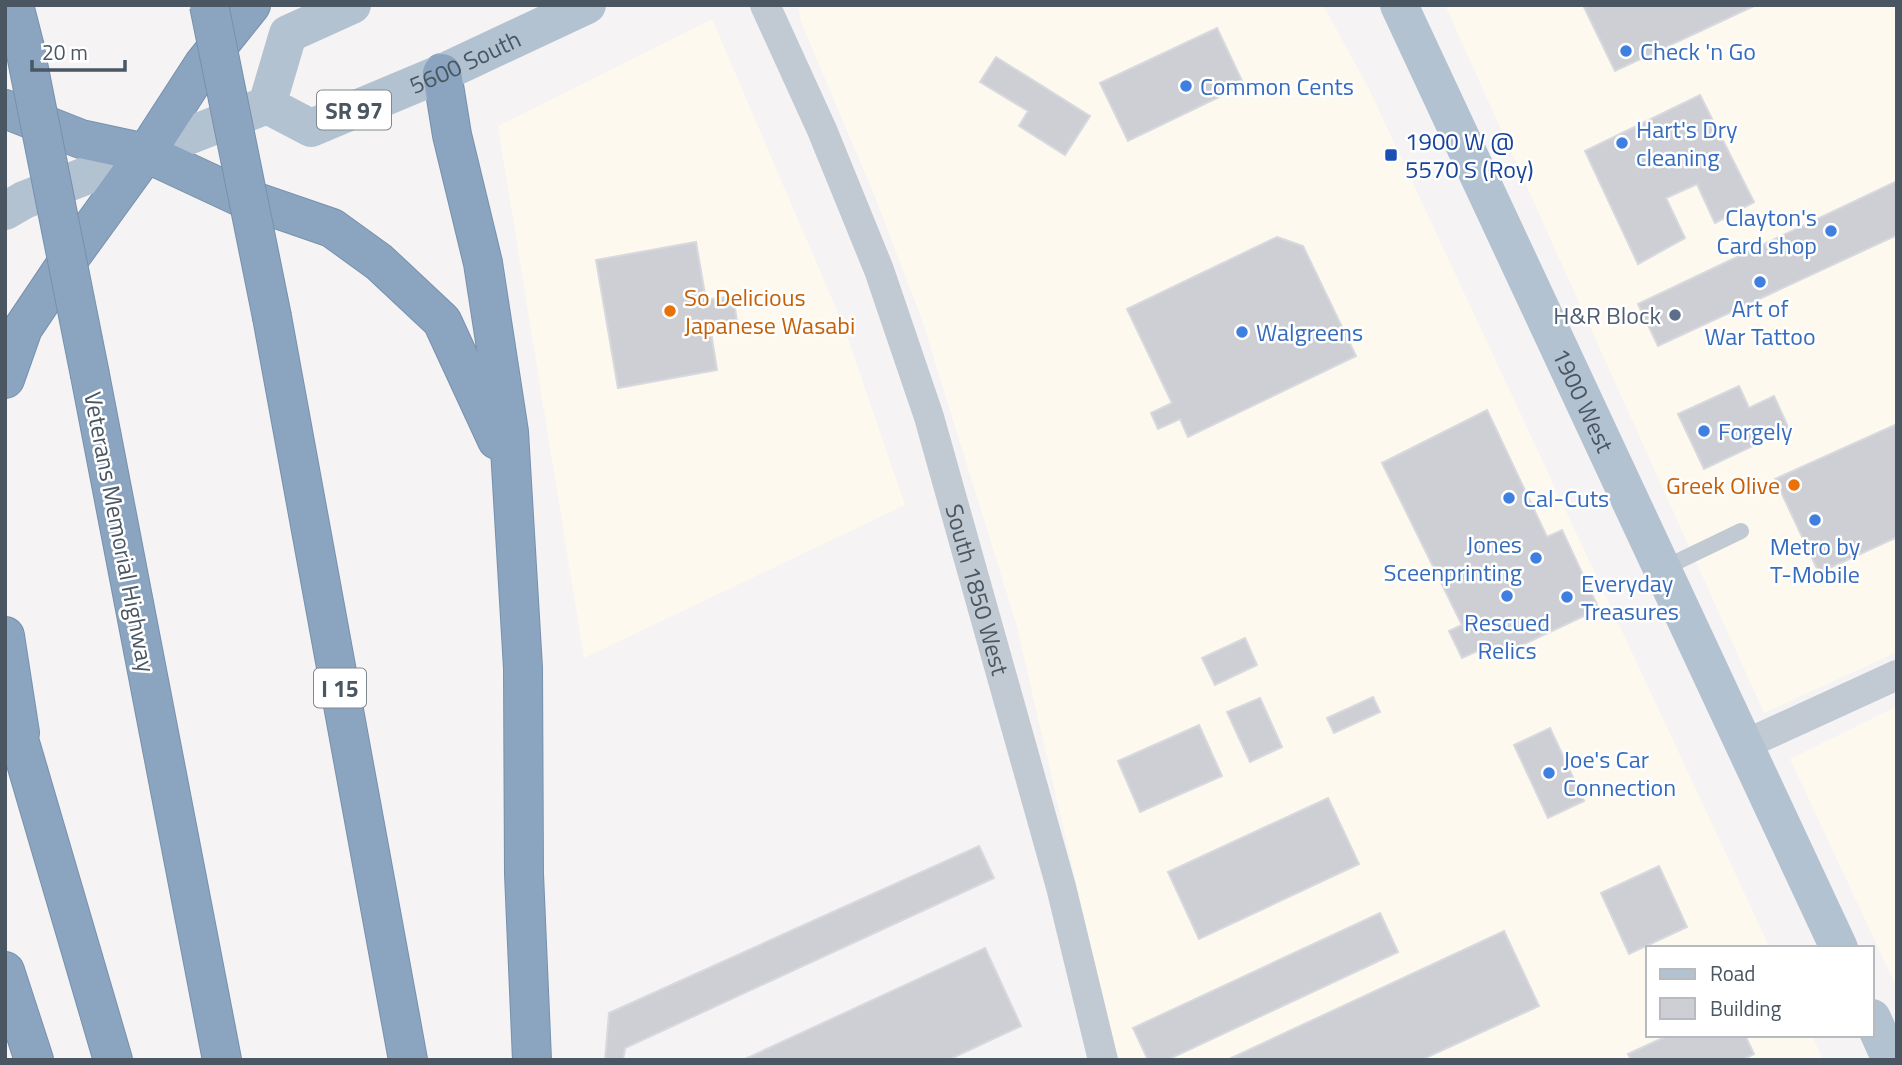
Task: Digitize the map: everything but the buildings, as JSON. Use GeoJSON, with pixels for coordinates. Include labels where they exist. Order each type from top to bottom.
{"type":"FeatureCollection","features":[{"type":"Feature","properties":{"kind":"highway","name":"Veterans Memorial Highway"},"geometry":{"type":"LineString","coordinates":[[15,5],[90,375],[222,1060]]}},
{"type":"Feature","properties":{"kind":"highway","name":"I 15"},"geometry":{"type":"LineString","coordinates":[[209,5],[272,317],[408,1060]]}},
{"type":"Feature","properties":{"kind":"highway"},"geometry":{"type":"LineString","coordinates":[[5,379],[23,328],[146,153],[203,65],[251,5]]}},
{"type":"Feature","properties":{"kind":"highway"},"geometry":{"type":"LineString","coordinates":[[442,73],[452,135],[482,263],[509,432],[523,668],[524,874],[532,1060]]}},
{"type":"Feature","properties":{"kind":"highway"},"geometry":{"type":"LineString","coordinates":[[5,109],[81,139],[146,153],[236,195],[332,228],[379,262],[442,321],[512,476]]}},
{"type":"Feature","properties":{"kind":"highway"},"geometry":{"type":"LineString","coordinates":[[5,636],[22,746]]}},
{"type":"Feature","properties":{"kind":"highway"},"geometry":{"type":"LineString","coordinates":[[5,706],[22,746],[113,1060]]}},
{"type":"Feature","properties":{"kind":"highway"},"geometry":{"type":"LineString","coordinates":[[5,971],[34,1060]]}},
{"type":"Feature","properties":{"kind":"main road"},"geometry":{"type":"LineString","coordinates":[[5,211],[24,200],[267,105],[288,34],[352,5]]}},
{"type":"Feature","properties":{"kind":"main road","name":"5600 South"},"geometry":{"type":"LineString","coordinates":[[267,105],[311,128],[442,73],[587,5]]}},
{"type":"Feature","properties":{"kind":"main road","name":"1900 West"},"geometry":{"type":"LineString","coordinates":[[1399,5],[1838,946]]}},
{"type":"Feature","properties":{"kind":"main road"},"geometry":{"type":"LineString","coordinates":[[1874,1022],[1891,1060]]}},
{"type":"Feature","properties":{"kind":"street","name":"South 1850 West"},"geometry":{"type":"LineString","coordinates":[[765,5],[821,130],[878,270],[929,417],[1061,887],[1103,1060]]}},
{"type":"Feature","properties":{"kind":"street"},"geometry":{"type":"LineString","coordinates":[[1744,746],[1897,676]]}},
{"type":"Feature","properties":{"kind":"lane"},"geometry":{"type":"LineString","coordinates":[[1662,569],[1741,531]]}},
{"type":"Feature","properties":{"kind":"shaded area"},"geometry":{"type":"Polygon","coordinates":[[[798,5],[1323,5],[1368,87],[1769,946],[1646,946],[1646,1037],[1813,1037],[1823,1060],[1117,1060],[1016,623],[921,317],[875,197],[801,22],[798,5]]]}},
{"type":"Feature","properties":{"kind":"shaded area"},"geometry":{"type":"Polygon","coordinates":[[[1445,5],[1897,5],[1897,652],[1764,713],[1445,5]]]}},
{"type":"Feature","properties":{"kind":"shaded area"},"geometry":{"type":"Polygon","coordinates":[[[712,19],[844,327],[905,505],[584,658],[498,126],[712,19]]]}},
{"type":"Feature","properties":{"kind":"shaded area"},"geometry":{"type":"Polygon","coordinates":[[[1897,706],[1897,988],[1790,759],[1897,706]]]}},
{"type":"Feature","properties":{"kind":"place","name":"Check 'n Go"},"geometry":{"type":"Point","coordinates":[1626,51]}},
{"type":"Feature","properties":{"kind":"place","name":"Common Cents"},"geometry":{"type":"Point","coordinates":[1186,86]}},
{"type":"Feature","properties":{"kind":"place","name":"Hart's Dry cleaning"},"geometry":{"type":"Point","coordinates":[1622,143]}},
{"type":"Feature","properties":{"kind":"place","name":"1900 W @ 5570 S (Roy)"},"geometry":{"type":"Point","coordinates":[1391,155]}},
{"type":"Feature","properties":{"kind":"place","name":"Clayton's Card shop"},"geometry":{"type":"Point","coordinates":[1831,231]}},
{"type":"Feature","properties":{"kind":"place","name":"Art of War Tattoo"},"geometry":{"type":"Point","coordinates":[1760,282]}},
{"type":"Feature","properties":{"kind":"place","name":"So Delicious Japanese Wasabi"},"geometry":{"type":"Point","coordinates":[670,311]}},
{"type":"Feature","properties":{"kind":"place","name":"H&R Block"},"geometry":{"type":"Point","coordinates":[1675,315]}},
{"type":"Feature","properties":{"kind":"place","name":"Walgreens"},"geometry":{"type":"Point","coordinates":[1242,332]}},
{"type":"Feature","properties":{"kind":"place","name":"Forgely"},"geometry":{"type":"Point","coordinates":[1704,431]}},
{"type":"Feature","properties":{"kind":"place","name":"Greek Olive"},"geometry":{"type":"Point","coordinates":[1794,485]}},
{"type":"Feature","properties":{"kind":"place","name":"Cal-Cuts"},"geometry":{"type":"Point","coordinates":[1509,498]}},
{"type":"Feature","properties":{"kind":"place","name":"Metro by T-Mobile"},"geometry":{"type":"Point","coordinates":[1815,520]}},
{"type":"Feature","properties":{"kind":"place","name":"Jones Sceenprinting"},"geometry":{"type":"Point","coordinates":[1536,558]}},
{"type":"Feature","properties":{"kind":"place","name":"Rescued Relics"},"geometry":{"type":"Point","coordinates":[1507,596]}},
{"type":"Feature","properties":{"kind":"place","name":"Everyday Treasures"},"geometry":{"type":"Point","coordinates":[1567,597]}},
{"type":"Feature","properties":{"kind":"place","name":"Joe's Car Connection"},"geometry":{"type":"Point","coordinates":[1549,773]}}]}
